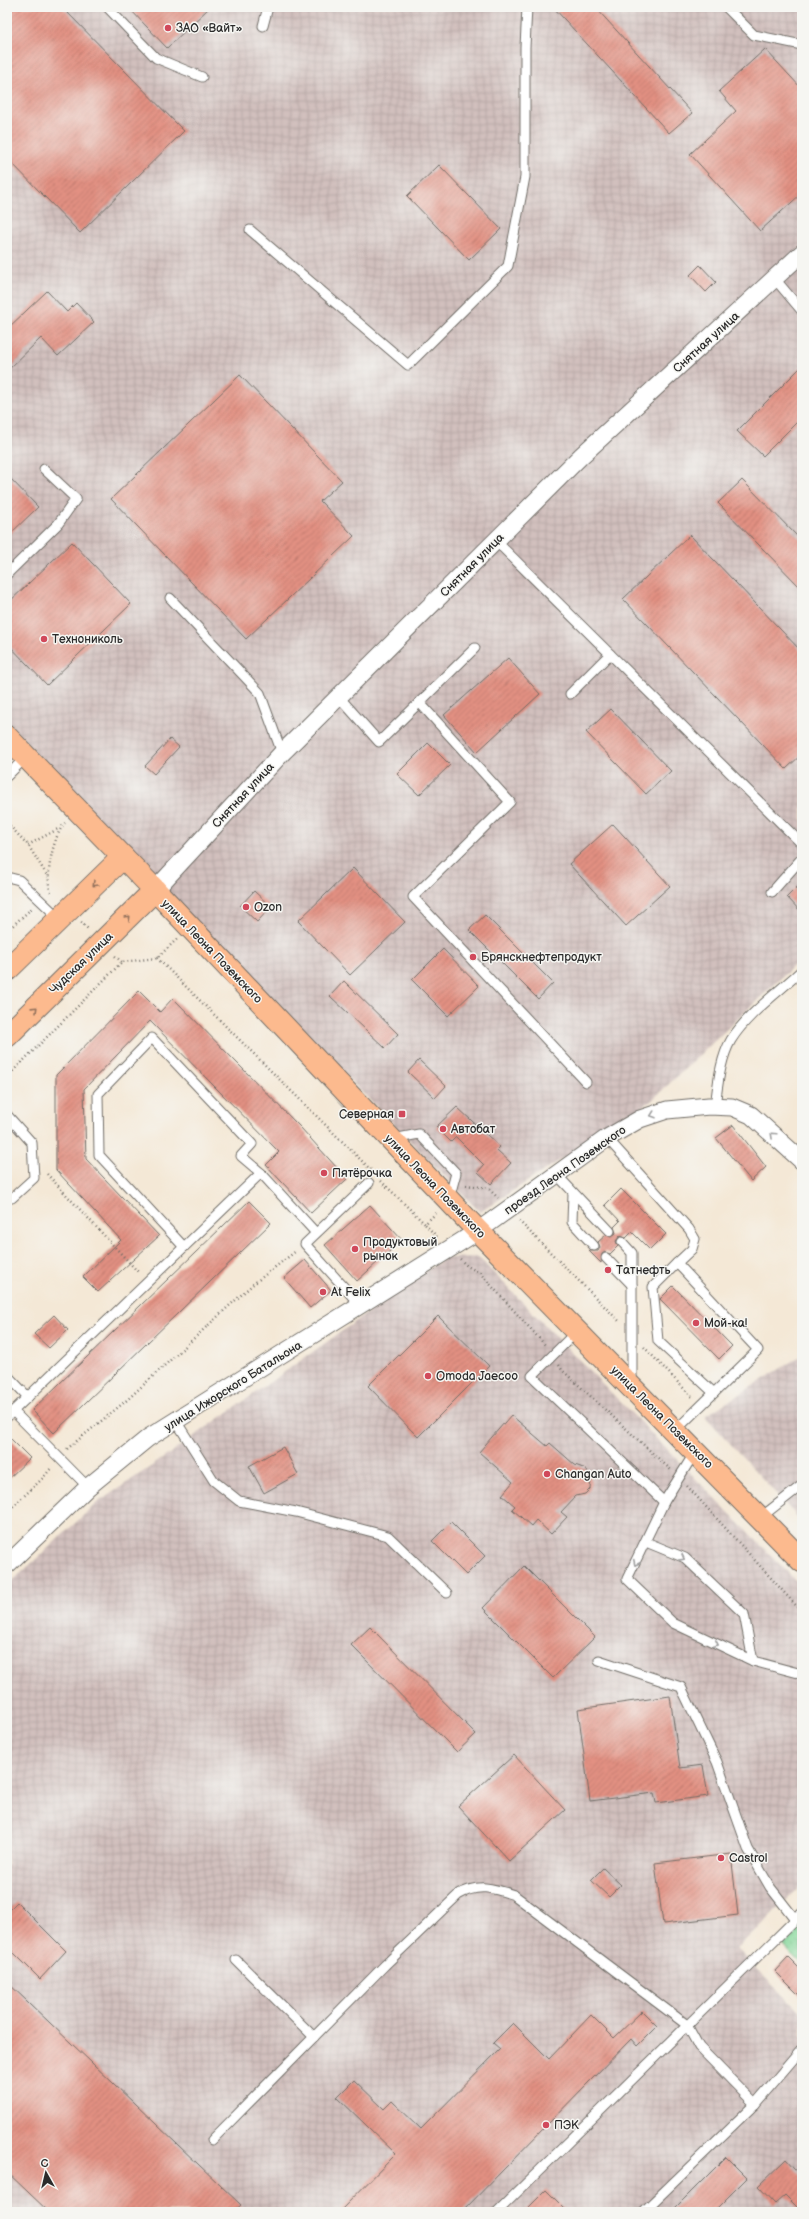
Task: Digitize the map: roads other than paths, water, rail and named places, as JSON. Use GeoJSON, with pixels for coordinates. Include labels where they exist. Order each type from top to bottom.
{"type":"FeatureCollection","features":[{"type":"Feature","properties":{"kind":"main road","name":"улица Леона Поземского"},"geometry":{"type":"LineString","coordinates":[[7,736],[449,1201],[696,1451],[802,1561]]}},
{"type":"Feature","properties":{"kind":"main road"},"geometry":{"type":"LineString","coordinates":[[7,970],[123,857]]}},
{"type":"Feature","properties":{"kind":"main road","name":"Чудская улица"},"geometry":{"type":"LineString","coordinates":[[7,1036],[155,890]]}},
{"type":"Feature","properties":{"kind":"street","name":"Снятная улица"},"geometry":{"type":"LineString","coordinates":[[155,890],[282,753],[581,456],[802,253]]}},
{"type":"Feature","properties":{"kind":"street","name":"проезд Леона Поземского"},"geometry":{"type":"LineString","coordinates":[[478,1231],[607,1138],[640,1120],[667,1110],[715,1106],[732,1107],[751,1115],[802,1161]]}},
{"type":"Feature","properties":{"kind":"street","name":"улица Ижорского Батальона"},"geometry":{"type":"LineString","coordinates":[[7,1565],[88,1487],[148,1438],[361,1306],[478,1231]]}},
{"type":"Feature","properties":{"kind":"lane"},"geometry":{"type":"LineString","coordinates":[[107,7],[156,58],[202,77]]}},
{"type":"Feature","properties":{"kind":"lane"},"geometry":{"type":"LineString","coordinates":[[263,26],[268,7]]}},
{"type":"Feature","properties":{"kind":"lane"},"geometry":{"type":"LineString","coordinates":[[250,230],[408,365],[508,266],[525,177],[525,46],[527,7]]}},
{"type":"Feature","properties":{"kind":"lane"},"geometry":{"type":"LineString","coordinates":[[726,7],[754,36],[802,45]]}},
{"type":"Feature","properties":{"kind":"lane"},"geometry":{"type":"LineString","coordinates":[[775,279],[802,310]]}},
{"type":"Feature","properties":{"kind":"lane"},"geometry":{"type":"LineString","coordinates":[[7,574],[58,524],[76,499],[44,469]]}},
{"type":"Feature","properties":{"kind":"lane"},"geometry":{"type":"LineString","coordinates":[[496,541],[802,844]]}},
{"type":"Feature","properties":{"kind":"lane"},"geometry":{"type":"LineString","coordinates":[[170,598],[260,693],[282,753]]}},
{"type":"Feature","properties":{"kind":"lane"},"geometry":{"type":"LineString","coordinates":[[339,697],[378,742],[474,648]]}},
{"type":"Feature","properties":{"kind":"lane"},"geometry":{"type":"LineString","coordinates":[[570,694],[610,654]]}},
{"type":"Feature","properties":{"kind":"lane"},"geometry":{"type":"LineString","coordinates":[[419,702],[510,802],[413,898],[586,1082]]}},
{"type":"Feature","properties":{"kind":"lane"},"geometry":{"type":"LineString","coordinates":[[7,776],[26,757]]}},
{"type":"Feature","properties":{"kind":"lane"},"geometry":{"type":"LineString","coordinates":[[772,892],[802,858]]}},
{"type":"Feature","properties":{"kind":"lane"},"geometry":{"type":"LineString","coordinates":[[7,878],[19,880],[41,899],[60,919]]}},
{"type":"Feature","properties":{"kind":"lane"},"geometry":{"type":"LineString","coordinates":[[715,1106],[721,1069],[731,1041],[751,1017],[802,970]]}},
{"type":"Feature","properties":{"kind":"lane"},"geometry":{"type":"LineString","coordinates":[[184,1247],[99,1155],[98,1094],[152,1038],[252,1144],[240,1156],[261,1173],[316,1233]]}},
{"type":"Feature","properties":{"kind":"lane"},"geometry":{"type":"LineString","coordinates":[[7,1115],[32,1143],[34,1161],[34,1178],[12,1198],[7,1196]]}},
{"type":"Feature","properties":{"kind":"lane"},"geometry":{"type":"LineString","coordinates":[[607,1138],[689,1229],[695,1239],[692,1249],[653,1287],[658,1341],[714,1393]]}},
{"type":"Feature","properties":{"kind":"lane"},"geometry":{"type":"LineString","coordinates":[[88,1487],[59,1457],[10,1414],[261,1173]]}},
{"type":"Feature","properties":{"kind":"lane"},"geometry":{"type":"LineString","coordinates":[[557,1174],[573,1193],[610,1230]]}},
{"type":"Feature","properties":{"kind":"lane"},"geometry":{"type":"LineString","coordinates":[[361,1306],[304,1244],[369,1183]]}},
{"type":"Feature","properties":{"kind":"lane"},"geometry":{"type":"LineString","coordinates":[[573,1193],[572,1222],[594,1246]]}},
{"type":"Feature","properties":{"kind":"lane"},"geometry":{"type":"LineString","coordinates":[[622,1242],[632,1253],[632,1387]]}},
{"type":"Feature","properties":{"kind":"lane"},"geometry":{"type":"LineString","coordinates":[[606,1258],[632,1286]]}},
{"type":"Feature","properties":{"kind":"lane"},"geometry":{"type":"LineString","coordinates":[[675,1431],[758,1350],[677,1263]]}},
{"type":"Feature","properties":{"kind":"lane"},"geometry":{"type":"LineString","coordinates":[[577,1331],[532,1376],[664,1502]]}},
{"type":"Feature","properties":{"kind":"lane"},"geometry":{"type":"LineString","coordinates":[[7,1375],[28,1397]]}},
{"type":"Feature","properties":{"kind":"lane"},"geometry":{"type":"LineString","coordinates":[[176,1421],[214,1481],[239,1501],[296,1512],[388,1536],[447,1593]]}},
{"type":"Feature","properties":{"kind":"lane"},"geometry":{"type":"LineString","coordinates":[[696,1451],[664,1502],[628,1579],[673,1623],[753,1661],[802,1674]]}},
{"type":"Feature","properties":{"kind":"lane"},"geometry":{"type":"LineString","coordinates":[[760,1518],[802,1485]]}},
{"type":"Feature","properties":{"kind":"lane"},"geometry":{"type":"LineString","coordinates":[[646,1542],[685,1558],[744,1614],[753,1661]]}},
{"type":"Feature","properties":{"kind":"lane"},"geometry":{"type":"LineString","coordinates":[[497,2212],[799,1916],[770,1887],[748,1849],[717,1762],[681,1687],[599,1660]]}},
{"type":"Feature","properties":{"kind":"lane"},"geometry":{"type":"LineString","coordinates":[[212,2140],[458,1895],[470,1888],[498,1890],[514,1895],[687,2025],[699,2047],[755,2104]]}},
{"type":"Feature","properties":{"kind":"lane"},"geometry":{"type":"LineString","coordinates":[[236,1960],[314,2037]]}},
{"type":"Feature","properties":{"kind":"lane"},"geometry":{"type":"LineString","coordinates":[[643,2212],[755,2104],[802,2049]]}},
{"type":"Feature","properties":{"kind":"place","name":"ЗАО «Вайт»"},"geometry":{"type":"Point","coordinates":[168,28]}},
{"type":"Feature","properties":{"kind":"place","name":"Технониколь"},"geometry":{"type":"Point","coordinates":[44,639]}},
{"type":"Feature","properties":{"kind":"place","name":"Ozon"},"geometry":{"type":"Point","coordinates":[246,907]}},
{"type":"Feature","properties":{"kind":"place","name":"Брянскнефтепродукт"},"geometry":{"type":"Point","coordinates":[473,957]}},
{"type":"Feature","properties":{"kind":"place","name":"Северная"},"geometry":{"type":"Point","coordinates":[402,1114]}},
{"type":"Feature","properties":{"kind":"place","name":"Автобат"},"geometry":{"type":"Point","coordinates":[443,1129]}},
{"type":"Feature","properties":{"kind":"place","name":"Пятёрочка"},"geometry":{"type":"Point","coordinates":[324,1173]}},
{"type":"Feature","properties":{"kind":"place","name":"Продуктовый рынок"},"geometry":{"type":"Point","coordinates":[355,1249]}},
{"type":"Feature","properties":{"kind":"place","name":"Татнефть"},"geometry":{"type":"Point","coordinates":[608,1270]}},
{"type":"Feature","properties":{"kind":"place","name":"At Felix"},"geometry":{"type":"Point","coordinates":[323,1292]}},
{"type":"Feature","properties":{"kind":"place","name":"Мой-ка!"},"geometry":{"type":"Point","coordinates":[696,1323]}},
{"type":"Feature","properties":{"kind":"place","name":"Omoda Jaecoo"},"geometry":{"type":"Point","coordinates":[428,1376]}},
{"type":"Feature","properties":{"kind":"place","name":"Changan Auto"},"geometry":{"type":"Point","coordinates":[547,1474]}},
{"type":"Feature","properties":{"kind":"place","name":"Castrol"},"geometry":{"type":"Point","coordinates":[721,1858]}},
{"type":"Feature","properties":{"kind":"place","name":"ПЭК"},"geometry":{"type":"Point","coordinates":[546,2125]}}]}
